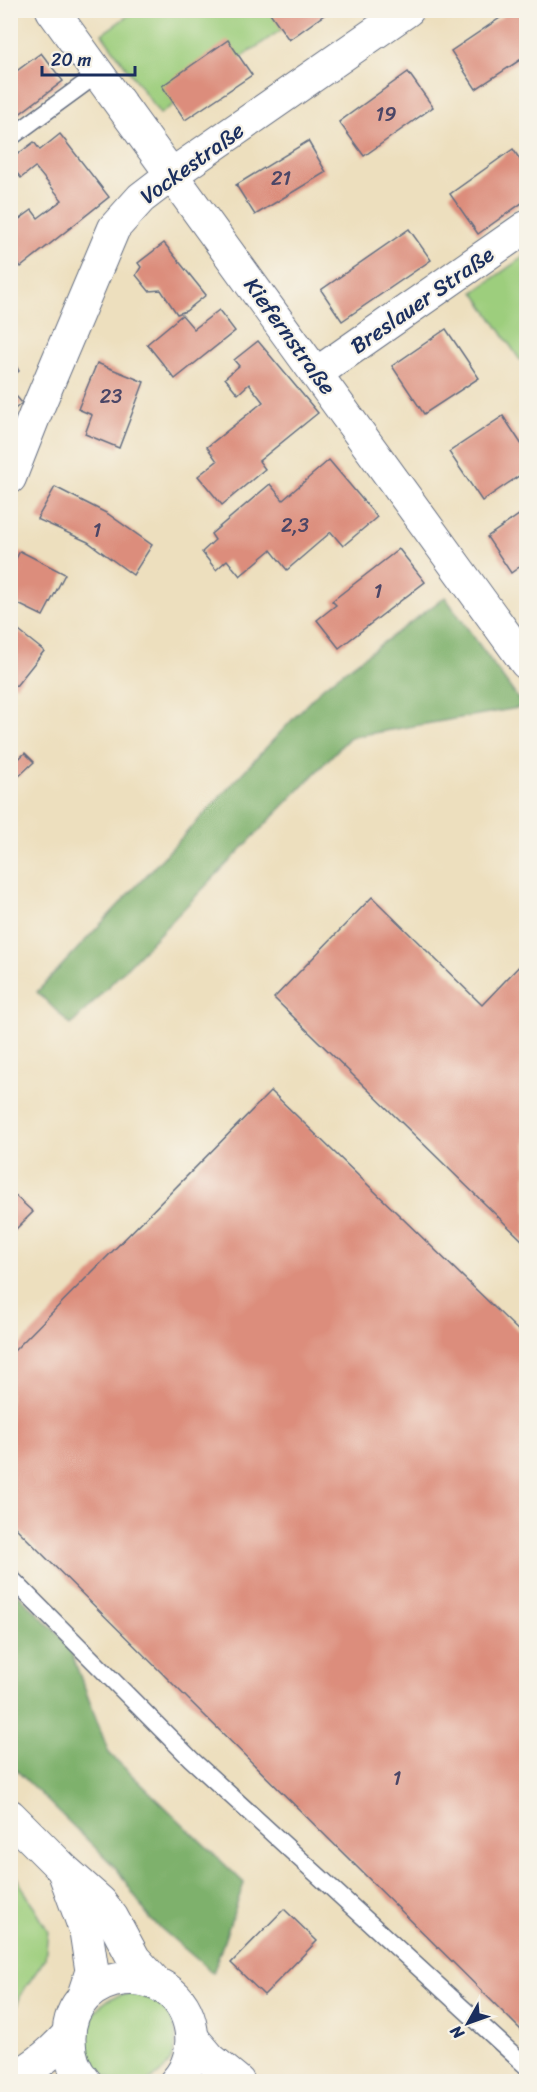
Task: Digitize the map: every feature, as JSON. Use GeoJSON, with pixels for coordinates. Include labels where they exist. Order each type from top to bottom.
{"type":"FeatureCollection","features":[{"type":"Feature","properties":{"kind":"street","name":"Kiefernstraße"},"geometry":{"type":"LineString","coordinates":[[52,10],[526,663]]}},
{"type":"Feature","properties":{"kind":"street","name":"Vockestraße"},"geometry":{"type":"LineString","coordinates":[[10,478],[114,228],[141,198],[171,175],[408,10]]}},
{"type":"Feature","properties":{"kind":"street","name":"Breslauer Straße"},"geometry":{"type":"LineString","coordinates":[[317,373],[526,226]]}},
{"type":"Feature","properties":{"kind":"street"},"geometry":{"type":"LineString","coordinates":[[10,1816],[100,1902],[112,1918],[134,1959],[155,1982]]}},
{"type":"Feature","properties":{"kind":"street"},"geometry":{"type":"LineString","coordinates":[[64,1870],[86,1931],[92,1971],[83,1998],[73,2015],[69,2034],[69,2049],[73,2064],[86,2082]]}},
{"type":"Feature","properties":{"kind":"street"},"geometry":{"type":"LineString","coordinates":[[83,1998],[98,1986],[116,1979],[136,1977],[155,1982],[170,1991],[182,2005],[190,2021],[193,2039],[186,2066],[176,2082]]}},
{"type":"Feature","properties":{"kind":"street"},"geometry":{"type":"LineString","coordinates":[[10,2079],[45,2058],[69,2034]]}},
{"type":"Feature","properties":{"kind":"street"},"geometry":{"type":"LineString","coordinates":[[193,2039],[210,2059],[238,2082]]}},
{"type":"Feature","properties":{"kind":"lane"},"geometry":{"type":"LineString","coordinates":[[10,138],[99,73]]}},
{"type":"Feature","properties":{"kind":"lane"},"geometry":{"type":"LineString","coordinates":[[10,1577],[190,1759],[526,2066]]}},
{"type":"Feature","properties":{"kind":"green space"},"geometry":{"type":"Polygon","coordinates":[[[135,11],[308,11],[160,114],[102,34],[135,11]]]}},
{"type":"Feature","properties":{"kind":"green space"},"geometry":{"type":"Polygon","coordinates":[[[526,255],[526,356],[520,360],[474,292],[526,255]]]}},
{"type":"Feature","properties":{"kind":"green space"},"geometry":{"type":"Polygon","coordinates":[[[445,597],[524,707],[350,737],[71,1025],[37,992],[323,687],[445,597]]]}},
{"type":"Feature","properties":{"kind":"green space"},"geometry":{"type":"Polygon","coordinates":[[[10,1586],[68,1644],[109,1753],[244,1883],[213,1973],[150,1919],[117,1869],[11,1765],[10,1586]]]}},
{"type":"Feature","properties":{"kind":"green space"},"geometry":{"type":"Polygon","coordinates":[[[11,1868],[48,1931],[45,1959],[21,1994],[11,2023],[11,1868]]]}},
{"type":"Feature","properties":{"kind":"green space"},"geometry":{"type":"Polygon","coordinates":[[[131,1994],[148,1997],[163,2007],[173,2022],[176,2039],[173,2056],[163,2071],[148,2081],[131,2084],[114,2081],[99,2071],[89,2056],[86,2039],[89,2022],[99,2007],[114,1997],[131,1994]]]}},
{"type":"Feature","properties":{"kind":"building"},"geometry":{"type":"Polygon","coordinates":[[[268,10],[331,10],[289,40],[268,10]]]}},
{"type":"Feature","properties":{"kind":"building"},"geometry":{"type":"Polygon","coordinates":[[[512,10],[524,10],[526,14],[526,56],[476,89],[451,51],[512,10]]]}},
{"type":"Feature","properties":{"kind":"building"},"geometry":{"type":"Polygon","coordinates":[[[228,40],[252,75],[185,120],[162,86],[228,40]]]}},
{"type":"Feature","properties":{"kind":"building"},"geometry":{"type":"Polygon","coordinates":[[[41,53],[63,81],[10,121],[10,76],[41,53]]]}},
{"type":"Feature","properties":{"kind":"building"},"geometry":{"type":"Polygon","coordinates":[[[408,72],[433,107],[364,156],[339,122],[408,72]]]}},
{"type":"Feature","properties":{"kind":"building"},"geometry":{"type":"Polygon","coordinates":[[[60,134],[109,197],[21,267],[10,254],[10,226],[32,210],[38,218],[62,200],[35,167],[21,178],[10,165],[10,160],[34,142],[40,150],[60,134]]]}},
{"type":"Feature","properties":{"kind":"building"},"geometry":{"type":"Polygon","coordinates":[[[308,141],[326,172],[255,215],[236,185],[308,141]]]}},
{"type":"Feature","properties":{"kind":"building"},"geometry":{"type":"Polygon","coordinates":[[[513,149],[526,169],[526,200],[478,234],[450,194],[513,149]]]}},
{"type":"Feature","properties":{"kind":"building"},"geometry":{"type":"Polygon","coordinates":[[[409,229],[431,260],[342,321],[321,290],[409,229]]]}},
{"type":"Feature","properties":{"kind":"building"},"geometry":{"type":"Polygon","coordinates":[[[164,243],[206,295],[186,311],[177,314],[161,290],[149,291],[136,275],[141,267],[138,263],[164,243]]]}},
{"type":"Feature","properties":{"kind":"building"},"geometry":{"type":"Polygon","coordinates":[[[219,310],[235,331],[175,379],[147,344],[182,315],[194,329],[219,310]]]}},
{"type":"Feature","properties":{"kind":"building"},"geometry":{"type":"Polygon","coordinates":[[[446,329],[479,378],[424,414],[392,366],[446,329]]]}},
{"type":"Feature","properties":{"kind":"building"},"geometry":{"type":"Polygon","coordinates":[[[258,341],[318,413],[259,461],[265,469],[222,505],[198,476],[217,461],[207,447],[263,402],[249,384],[238,394],[225,378],[239,366],[234,360],[258,341]]]}},
{"type":"Feature","properties":{"kind":"building"},"geometry":{"type":"Polygon","coordinates":[[[10,355],[19,371],[10,378],[10,355]]]}},
{"type":"Feature","properties":{"kind":"building"},"geometry":{"type":"Polygon","coordinates":[[[97,363],[144,382],[119,448],[85,434],[92,415],[78,409],[97,363]]]}},
{"type":"Feature","properties":{"kind":"building"},"geometry":{"type":"Polygon","coordinates":[[[10,389],[22,403],[10,413],[10,389]]]}},
{"type":"Feature","properties":{"kind":"building"},"geometry":{"type":"Polygon","coordinates":[[[503,416],[526,451],[526,471],[482,501],[449,452],[503,416]]]}},
{"type":"Feature","properties":{"kind":"building"},"geometry":{"type":"Polygon","coordinates":[[[329,460],[377,517],[343,546],[331,532],[287,570],[271,550],[240,576],[227,560],[216,570],[202,552],[215,540],[211,534],[270,484],[283,500],[329,460]]]}},
{"type":"Feature","properties":{"kind":"building"},"geometry":{"type":"Polygon","coordinates":[[[55,487],[108,514],[152,545],[133,575],[88,542],[37,519],[55,487]]]}},
{"type":"Feature","properties":{"kind":"building"},"geometry":{"type":"Polygon","coordinates":[[[526,510],[526,562],[511,573],[487,537],[526,510]]]}},
{"type":"Feature","properties":{"kind":"building"},"geometry":{"type":"Polygon","coordinates":[[[399,549],[425,582],[339,648],[317,620],[336,605],[332,601],[399,549]]]}},
{"type":"Feature","properties":{"kind":"building"},"geometry":{"type":"Polygon","coordinates":[[[20,551],[65,574],[43,616],[10,600],[10,570],[20,551]]]}},
{"type":"Feature","properties":{"kind":"building"},"geometry":{"type":"Polygon","coordinates":[[[10,624],[44,651],[16,686],[10,681],[10,624]]]}},
{"type":"Feature","properties":{"kind":"building"},"geometry":{"type":"Polygon","coordinates":[[[25,753],[34,762],[18,777],[10,767],[25,753]]]}},
{"type":"Feature","properties":{"kind":"building"},"geometry":{"type":"Polygon","coordinates":[[[372,897],[482,1005],[526,959],[526,1244],[274,998],[372,897]]]}},
{"type":"Feature","properties":{"kind":"building"},"geometry":{"type":"Polygon","coordinates":[[[271,1091],[526,1338],[526,2035],[10,1522],[10,1355],[271,1091]]]}},
{"type":"Feature","properties":{"kind":"building"},"geometry":{"type":"Polygon","coordinates":[[[10,1191],[33,1212],[10,1235],[10,1191]]]}},
{"type":"Feature","properties":{"kind":"building"},"geometry":{"type":"Polygon","coordinates":[[[284,1909],[317,1941],[264,1995],[231,1963],[284,1909]]]}}]}
